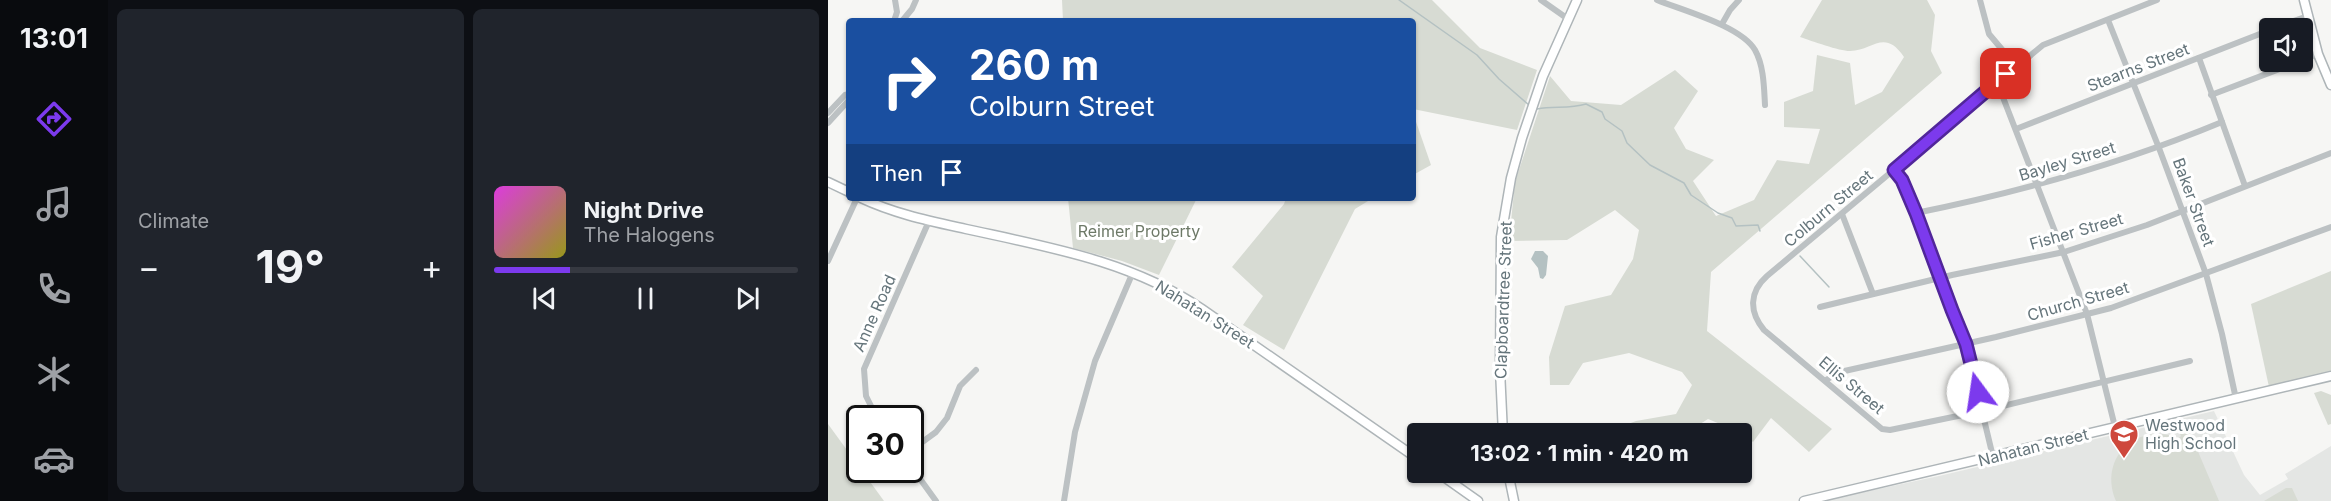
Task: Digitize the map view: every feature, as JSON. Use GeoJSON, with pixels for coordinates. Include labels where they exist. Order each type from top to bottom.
{"type":"FeatureCollection","features":[{"type":"Feature","properties":{"kind":"main road","name":"Clapboardtree Street"},"geometry":{"type":"LineString","coordinates":[[1502,423],[1500,370],[1501,237],[1511,178],[1543,76],[1577,0]]}},
{"type":"Feature","properties":{"kind":"main road"},"geometry":{"type":"LineString","coordinates":[[2304,0],[2318,54],[2331,85]]}},
{"type":"Feature","properties":{"kind":"main road"},"geometry":{"type":"LineString","coordinates":[[828,182],[846,191]]}},
{"type":"Feature","properties":{"kind":"main road","name":"Nahatan Street"},"geometry":{"type":"LineString","coordinates":[[867,201],[929,221],[1035,244],[1133,272],[1169,288],[1407,451]]}},
{"type":"Feature","properties":{"kind":"main road","name":"Nahatan Street"},"geometry":{"type":"LineString","coordinates":[[1804,501],[2331,376]]}},
{"type":"Feature","properties":{"kind":"main road"},"geometry":{"type":"LineString","coordinates":[[1453,483],[1478,501]]}},
{"type":"Feature","properties":{"kind":"main road"},"geometry":{"type":"LineString","coordinates":[[1510,483],[1512,499]]}},
{"type":"Feature","properties":{"kind":"street"},"geometry":{"type":"LineString","coordinates":[[894,18],[896,0]]}},
{"type":"Feature","properties":{"kind":"street"},"geometry":{"type":"LineString","coordinates":[[905,18],[916,0]]}},
{"type":"Feature","properties":{"kind":"street"},"geometry":{"type":"LineString","coordinates":[[1541,0],[1568,19]]}},
{"type":"Feature","properties":{"kind":"street"},"geometry":{"type":"LineString","coordinates":[[1657,0],[1722,24],[1744,37],[1755,50],[1764,87],[1765,105]]}},
{"type":"Feature","properties":{"kind":"street"},"geometry":{"type":"LineString","coordinates":[[1722,24],[1739,0]]}},
{"type":"Feature","properties":{"kind":"street"},"geometry":{"type":"LineString","coordinates":[[1980,0],[1989,34],[2016,66]]}},
{"type":"Feature","properties":{"kind":"street","name":"Colburn Street"},"geometry":{"type":"LineString","coordinates":[[1757,321],[1752,300],[1759,283],[2016,66],[2043,45],[2157,0]]}},
{"type":"Feature","properties":{"kind":"street"},"geometry":{"type":"LineString","coordinates":[[2302,18],[2308,16]]}},
{"type":"Feature","properties":{"kind":"street","name":"Baker Street"},"geometry":{"type":"LineString","coordinates":[[2108,20],[2206,274],[2220,323],[2236,399]]}},
{"type":"Feature","properties":{"kind":"street","name":"Stearns Street"},"geometry":{"type":"LineString","coordinates":[[2016,129],[2259,34]]}},
{"type":"Feature","properties":{"kind":"street"},"geometry":{"type":"LineString","coordinates":[[2313,56],[2318,54]]}},
{"type":"Feature","properties":{"kind":"street"},"geometry":{"type":"LineString","coordinates":[[2199,58],[2245,186]]}},
{"type":"Feature","properties":{"kind":"street"},"geometry":{"type":"LineString","coordinates":[[2211,95],[2271,72]]}},
{"type":"Feature","properties":{"kind":"street"},"geometry":{"type":"LineString","coordinates":[[1997,82],[2087,314],[2115,427]]}},
{"type":"Feature","properties":{"kind":"street"},"geometry":{"type":"LineString","coordinates":[[828,113],[846,95]]}},
{"type":"Feature","properties":{"kind":"street"},"geometry":{"type":"LineString","coordinates":[[828,123],[846,103]]}},
{"type":"Feature","properties":{"kind":"street","name":"Bayley Street"},"geometry":{"type":"LineString","coordinates":[[1916,213],[2038,185],[2159,148],[2222,122]]}},
{"type":"Feature","properties":{"kind":"street","name":"Fisher Street"},"geometry":{"type":"LineString","coordinates":[[1820,307],[1940,278],[2064,252],[2147,225],[2331,153]]}},
{"type":"Feature","properties":{"kind":"street"},"geometry":{"type":"LineString","coordinates":[[1894,170],[1902,180],[1916,213],[1966,344],[1993,457]]}},
{"type":"Feature","properties":{"kind":"street"},"geometry":{"type":"LineString","coordinates":[[828,261],[858,201]]}},
{"type":"Feature","properties":{"kind":"street"},"geometry":{"type":"LineString","coordinates":[[1842,214],[1873,294]]}},
{"type":"Feature","properties":{"kind":"street","name":"Anne Road"},"geometry":{"type":"LineString","coordinates":[[870,405],[866,396],[864,369],[929,221]]}},
{"type":"Feature","properties":{"kind":"street","name":"Church Street"},"geometry":{"type":"LineString","coordinates":[[1826,380],[1840,372],[2111,308],[2331,226]]}},
{"type":"Feature","properties":{"kind":"street"},"geometry":{"type":"LineString","coordinates":[[1064,501],[1076,432],[1095,361],[1133,272]]}},
{"type":"Feature","properties":{"kind":"street","name":"Ellis Street"},"geometry":{"type":"LineString","coordinates":[[1757,321],[1764,330],[1882,429],[1890,430],[1982,411],[2190,361]]}},
{"type":"Feature","properties":{"kind":"street"},"geometry":{"type":"LineString","coordinates":[[924,441],[936,432],[947,418],[960,386],[976,370]]}},
{"type":"Feature","properties":{"kind":"street"},"geometry":{"type":"LineString","coordinates":[[923,483],[936,501]]}},
{"type":"Feature","properties":{"kind":"shaded area"},"geometry":{"type":"Polygon","coordinates":[[[1535,251],[1543,251],[1548,256],[1546,275],[1543,279],[1540,278],[1538,268],[1531,259],[1535,251]]]}},
{"type":"Feature","properties":{"kind":"shaded area","name":"Westwood High School"},"geometry":{"type":"Polygon","coordinates":[[[2214,411],[2244,475],[2260,495],[2288,479],[2285,474],[2331,446],[2331,501],[1822,501],[1939,476],[2214,411]]]}},
{"type":"Feature","properties":{"kind":"green space"},"geometry":{"type":"Polygon","coordinates":[[[1062,0],[1432,0],[1480,48],[1537,70],[1517,130],[1416,110],[1416,18],[1063,18],[1062,0]]]}},
{"type":"Feature","properties":{"kind":"green space"},"geometry":{"type":"Polygon","coordinates":[[[1822,0],[1927,0],[1935,15],[1931,51],[1942,73],[1711,272],[1707,331],[1832,429],[1809,452],[1771,418],[1753,442],[1752,423],[1718,423],[1708,419],[1702,423],[1631,423],[1676,414],[1692,385],[1682,372],[1629,353],[1583,363],[1569,385],[1550,385],[1549,357],[1565,306],[1611,295],[1633,259],[1639,230],[1615,210],[1567,240],[1509,241],[1515,182],[1550,76],[1571,101],[1621,105],[1675,70],[1698,91],[1674,128],[1686,149],[1714,160],[1693,181],[1716,216],[1754,200],[1777,160],[1809,164],[1820,129],[1784,127],[1784,102],[1813,91],[1817,55],[1850,63],[1855,105],[1882,92],[1904,57],[1897,48],[1884,42],[1858,50],[1845,51],[1800,37],[1822,0]]]}},
{"type":"Feature","properties":{"kind":"green space"},"geometry":{"type":"Polygon","coordinates":[[[1416,122],[1431,165],[1416,173],[1416,122]]]}},
{"type":"Feature","properties":{"kind":"green space","name":"Reimer Property"},"geometry":{"type":"Polygon","coordinates":[[[1068,201],[1196,201],[1159,275],[1122,261],[1073,248],[1068,201]]]}},
{"type":"Feature","properties":{"kind":"green space"},"geometry":{"type":"Polygon","coordinates":[[[1285,201],[1368,201],[1355,209],[1284,350],[1243,325],[1263,296],[1232,267],[1285,201]]]}},
{"type":"Feature","properties":{"kind":"green space"},"geometry":{"type":"Polygon","coordinates":[[[2331,271],[2331,372],[2269,387],[2251,304],[2331,271]]]}},
{"type":"Feature","properties":{"kind":"green space"},"geometry":{"type":"Polygon","coordinates":[[[2321,391],[2331,395],[2331,424],[2328,425],[2314,393],[2321,391]]]}},
{"type":"Feature","properties":{"kind":"green space"},"geometry":{"type":"Polygon","coordinates":[[[828,424],[846,449],[846,483],[871,483],[884,501],[828,501],[828,424]]]}},
{"type":"Feature","properties":{"kind":"green space"},"geometry":{"type":"Polygon","coordinates":[[[2188,428],[2219,501],[2116,501],[2112,485],[2112,471],[2125,447],[2148,435],[2163,434],[2179,438],[2181,436],[2179,432],[2188,428]]]}},
{"type":"Feature","properties":{"kind":"green space"},"geometry":{"type":"Polygon","coordinates":[[[2286,488],[2292,488],[2298,501],[2264,501],[2286,488]]]}},
{"type":"Feature","properties":{"kind":"waterway"},"geometry":{"type":"LineString","coordinates":[[1399,0],[1477,55],[1499,79],[1529,105]]}},
{"type":"Feature","properties":{"kind":"waterway"},"geometry":{"type":"LineString","coordinates":[[1537,109],[1586,104],[1602,112],[1605,119],[1622,131],[1627,143],[1650,165],[1684,183],[1691,195],[1718,213],[1732,218],[1736,226],[1758,225],[1760,231]]}},
{"type":"Feature","properties":{"kind":"waterway"},"geometry":{"type":"LineString","coordinates":[[1800,256],[1829,287]]}},
{"type":"Feature","properties":{"kind":"place","name":"Westwood High School"},"geometry":{"type":"Point","coordinates":[2124,460]}},
{"type":"Feature","properties":{"kind":"route"},"geometry":{"type":"LineString","coordinates":[[1978,392],[1966,344],[1916,213],[1902,180],[1894,170],[2006,74]]}}]}
